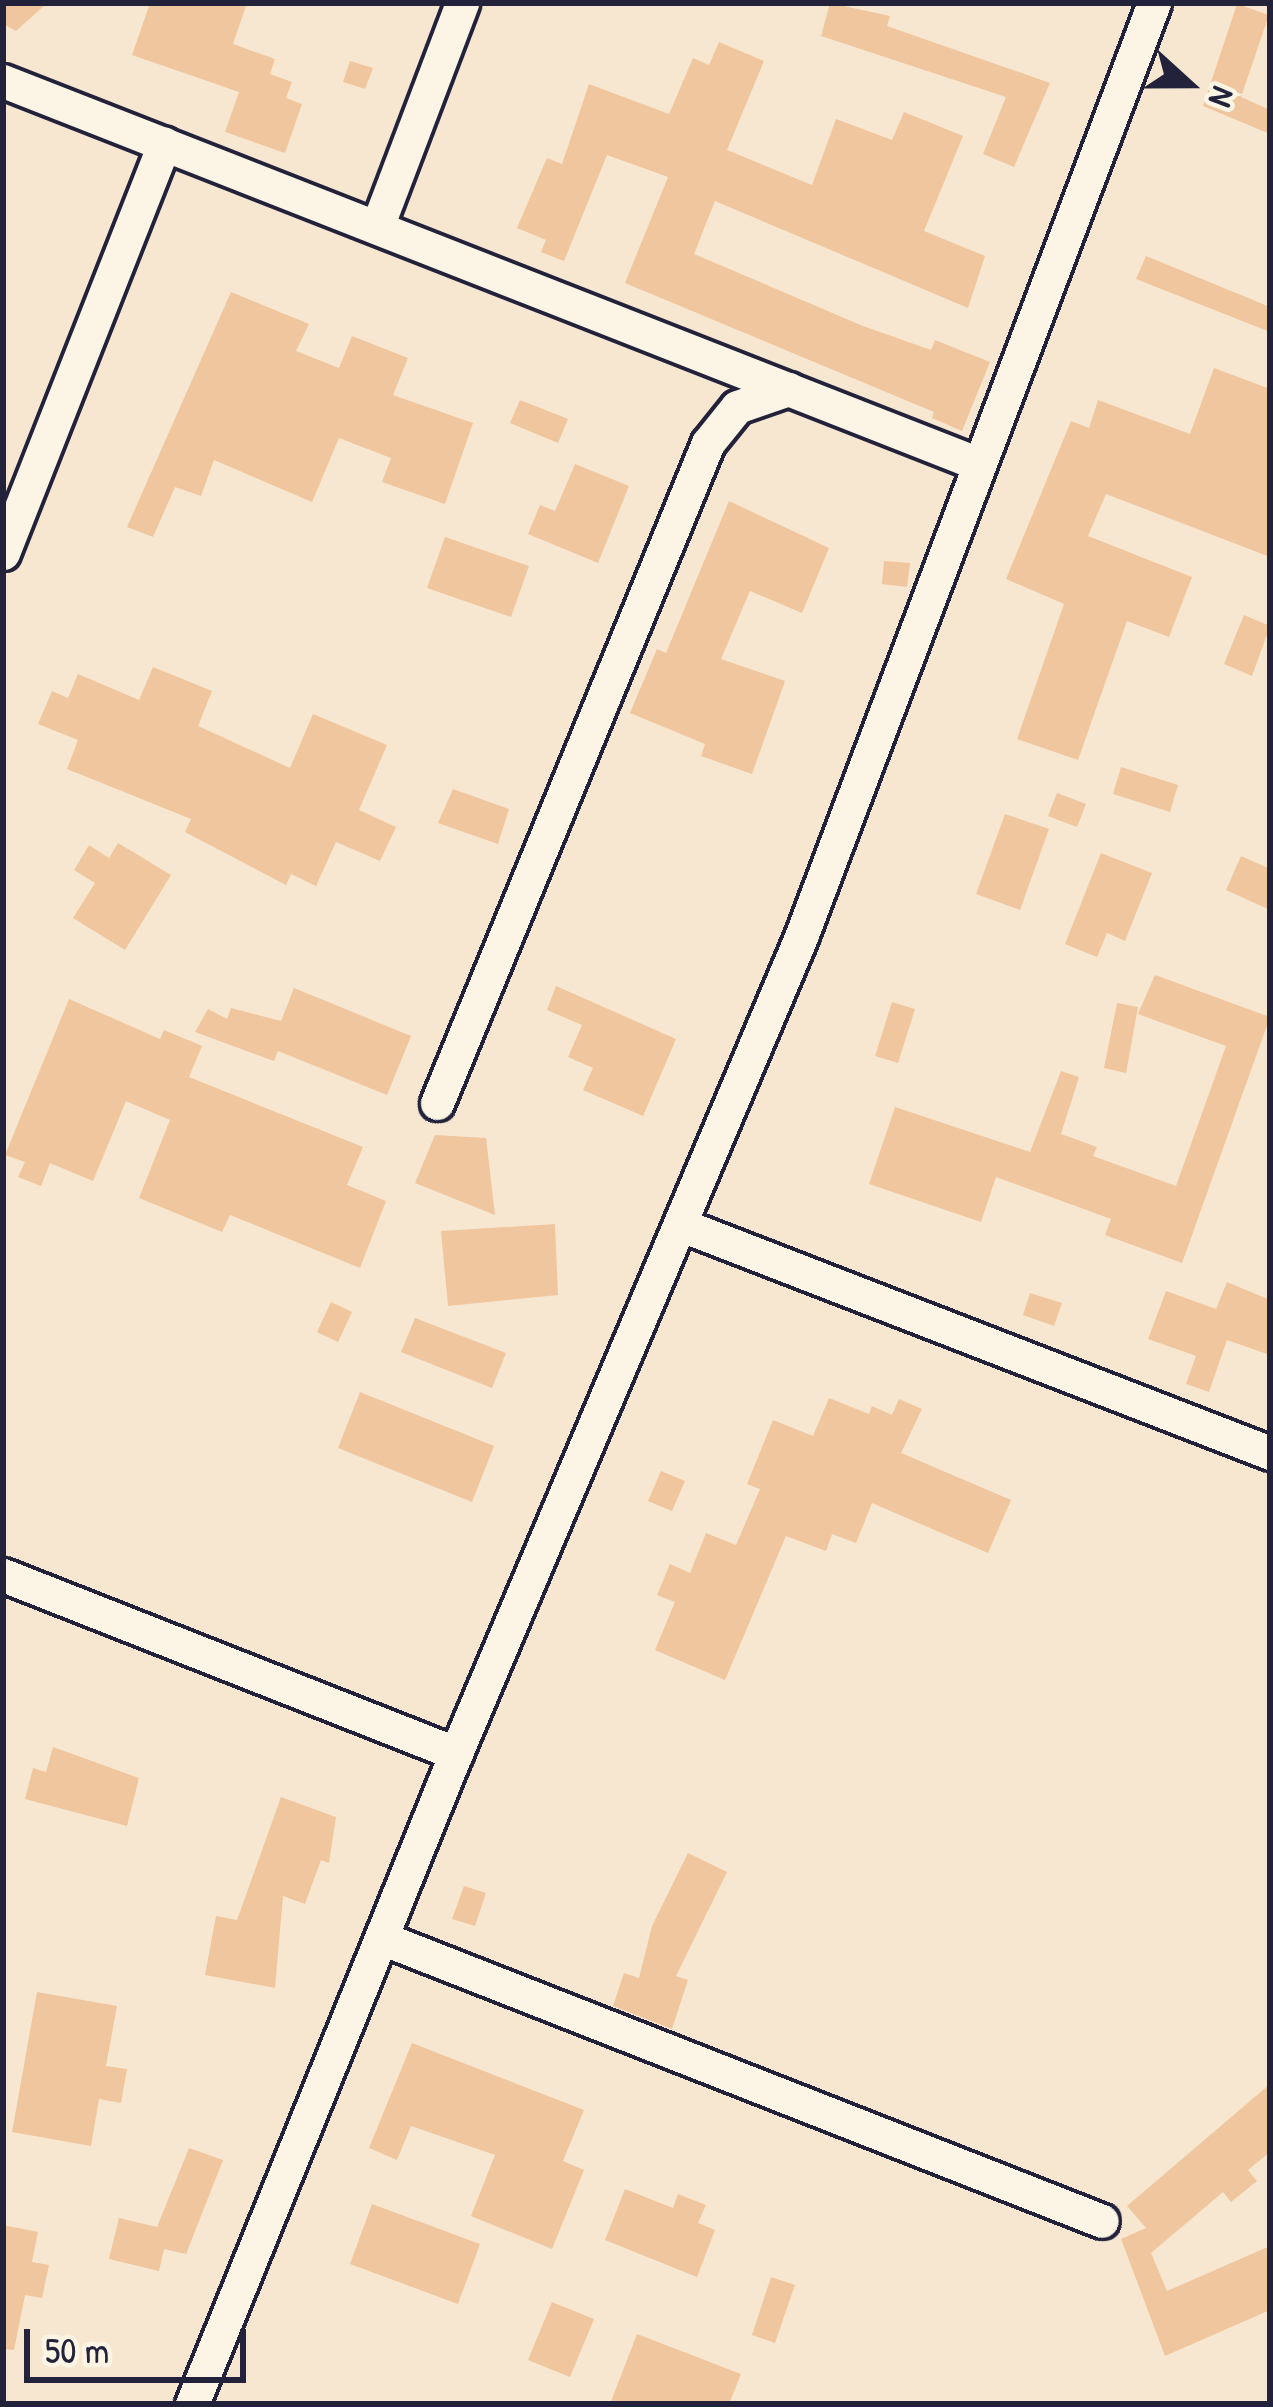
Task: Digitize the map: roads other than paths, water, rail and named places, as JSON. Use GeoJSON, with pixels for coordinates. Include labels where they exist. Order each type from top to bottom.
{"type":"FeatureCollection","features":[{"type":"Feature","properties":{"kind":"street"},"geometry":{"type":"LineString","coordinates":[[376,227],[462,3]]}},
{"type":"Feature","properties":{"kind":"street"},"geometry":{"type":"LineString","coordinates":[[192,2404],[456,1753],[684,1226],[1154,3]]}},
{"type":"Feature","properties":{"kind":"street"},"geometry":{"type":"LineString","coordinates":[[3,81],[980,464]]}},
{"type":"Feature","properties":{"kind":"street"},"geometry":{"type":"LineString","coordinates":[[3,554],[164,144]]}},
{"type":"Feature","properties":{"kind":"street"},"geometry":{"type":"LineString","coordinates":[[436,1103],[708,443],[737,407],[789,389]]}},
{"type":"Feature","properties":{"kind":"street"},"geometry":{"type":"LineString","coordinates":[[684,1226],[1270,1453]]}},
{"type":"Feature","properties":{"kind":"street"},"geometry":{"type":"LineString","coordinates":[[3,1575],[456,1753]]}},
{"type":"Feature","properties":{"kind":"street"},"geometry":{"type":"LineString","coordinates":[[384,1939],[1102,2221]]}}]}
